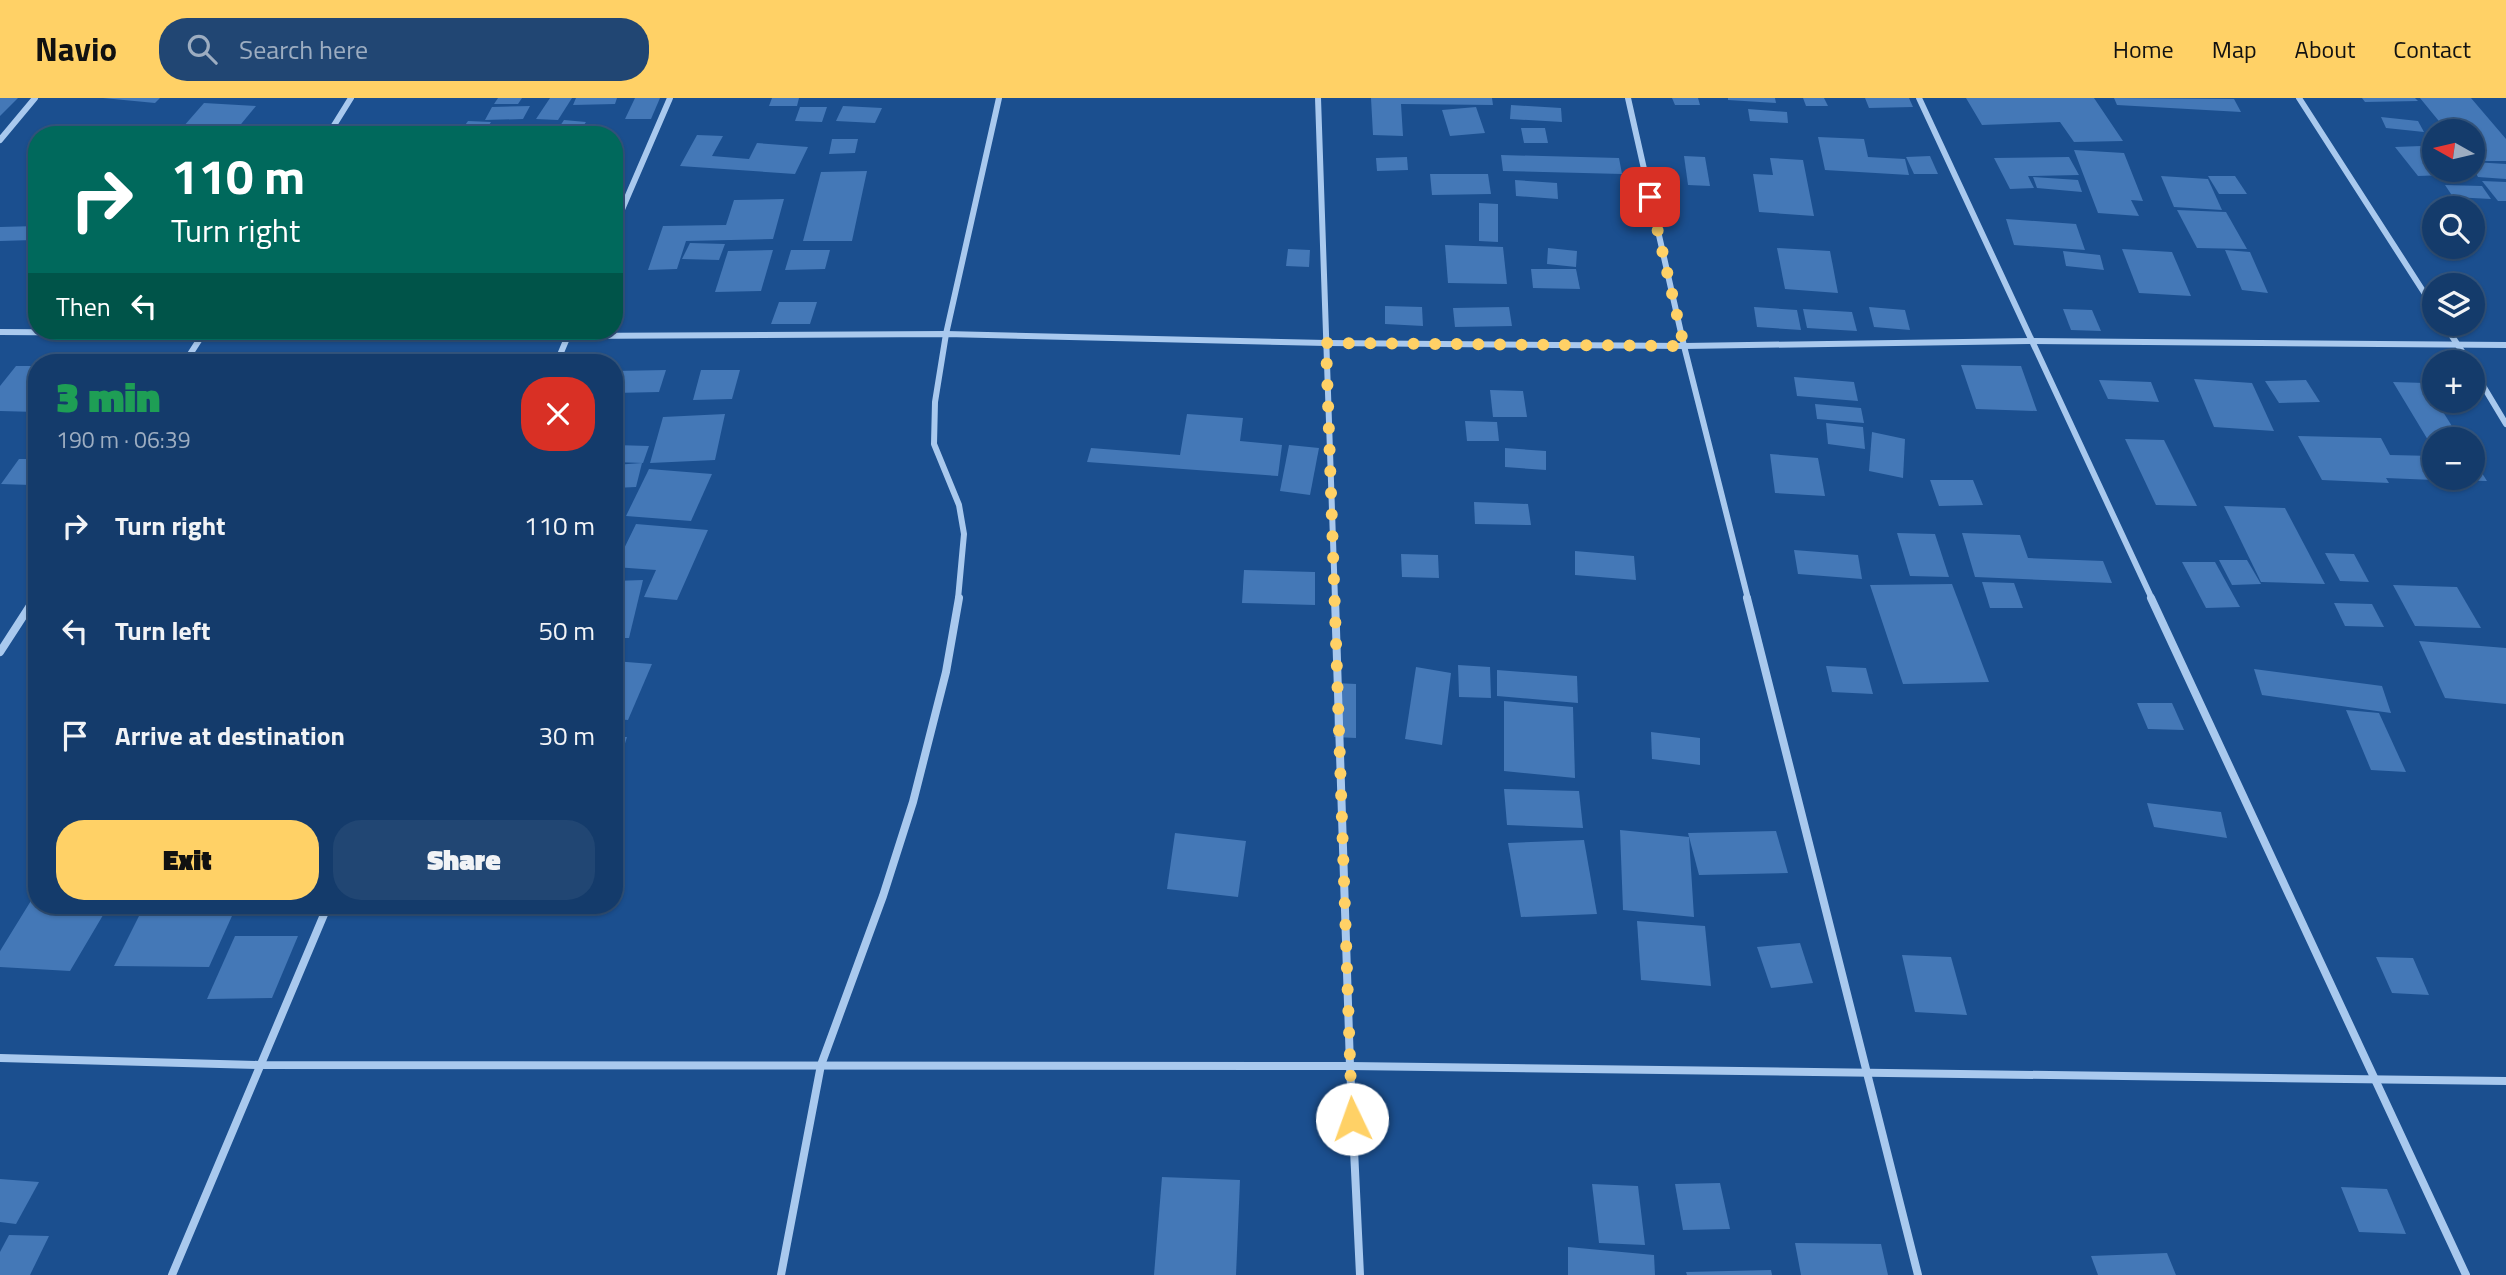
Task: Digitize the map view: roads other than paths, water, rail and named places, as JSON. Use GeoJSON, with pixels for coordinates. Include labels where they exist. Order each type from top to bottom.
{"type":"FeatureCollection","features":[{"type":"Feature","properties":{"kind":"street"},"geometry":{"type":"LineString","coordinates":[[0,140],[35,98]]}},
{"type":"Feature","properties":{"kind":"street"},"geometry":{"type":"LineString","coordinates":[[334,126],[351,98]]}},
{"type":"Feature","properties":{"kind":"street"},"geometry":{"type":"LineString","coordinates":[[623,207],[670,98]]}},
{"type":"Feature","properties":{"kind":"street"},"geometry":{"type":"LineString","coordinates":[[781,1275],[821,1065],[883,896],[912,802],[946,672],[962,578],[964,534],[959,505],[934,444],[935,401],[946,334],[999,98]]}},
{"type":"Feature","properties":{"kind":"street"},"geometry":{"type":"LineString","coordinates":[[1318,98],[1350,1066],[1360,1275]]}},
{"type":"Feature","properties":{"kind":"street"},"geometry":{"type":"LineString","coordinates":[[1628,98],[1684,346],[1918,1275]]}},
{"type":"Feature","properties":{"kind":"street"},"geometry":{"type":"LineString","coordinates":[[1919,98],[2466,1275]]}},
{"type":"Feature","properties":{"kind":"street"},"geometry":{"type":"LineString","coordinates":[[2299,98],[2422,289]]}},
{"type":"Feature","properties":{"kind":"street"},"geometry":{"type":"LineString","coordinates":[[0,332],[28,332]]}},
{"type":"Feature","properties":{"kind":"street"},"geometry":{"type":"LineString","coordinates":[[623,333],[946,334],[1326,343],[1684,346],[2030,341],[2506,345]]}},
{"type":"Feature","properties":{"kind":"street"},"geometry":{"type":"LineString","coordinates":[[2452,336],[2461,350]]}},
{"type":"Feature","properties":{"kind":"street"},"geometry":{"type":"LineString","coordinates":[[2485,389],[2506,424]]}},
{"type":"Feature","properties":{"kind":"street"},"geometry":{"type":"LineString","coordinates":[[0,652],[28,608]]}},
{"type":"Feature","properties":{"kind":"street"},"geometry":{"type":"LineString","coordinates":[[172,1275],[324,914]]}},
{"type":"Feature","properties":{"kind":"street"},"geometry":{"type":"LineString","coordinates":[[0,1058],[260,1065],[1350,1066],[2506,1081]]}}]}
